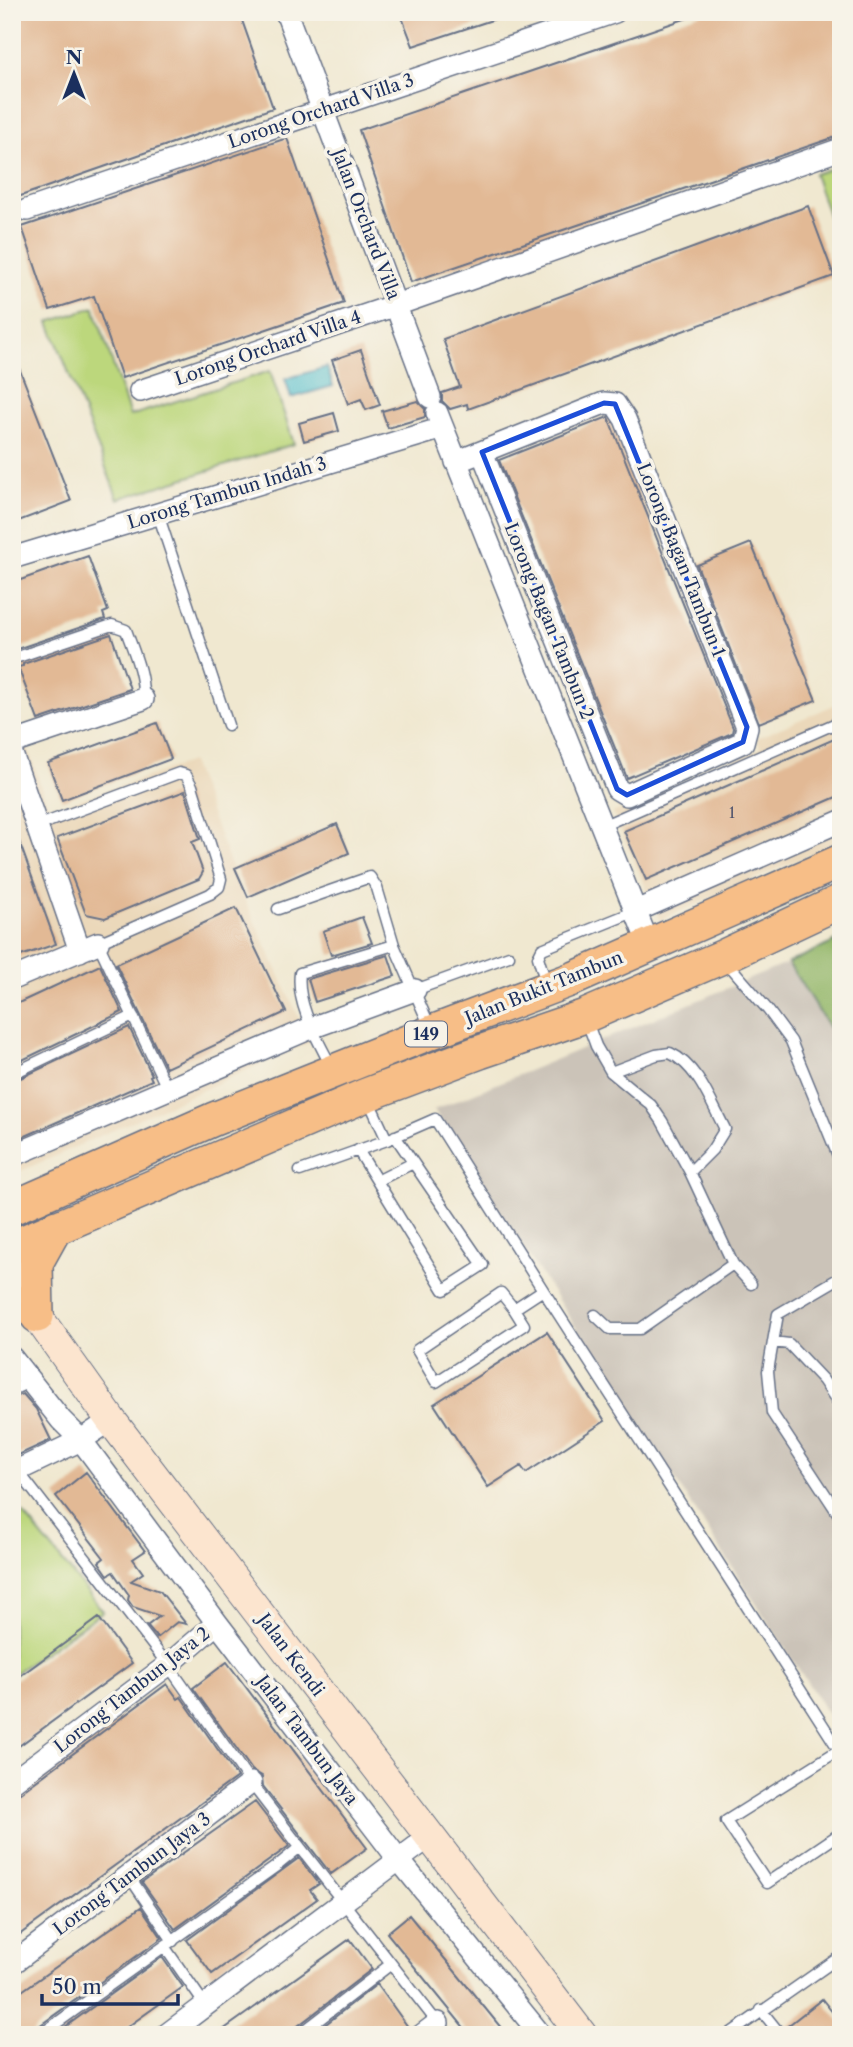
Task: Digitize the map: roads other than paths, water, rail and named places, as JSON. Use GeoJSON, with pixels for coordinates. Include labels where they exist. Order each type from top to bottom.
{"type":"FeatureCollection","features":[{"type":"Feature","properties":{"kind":"main road","name":"Jalan Bukit Tambun"},"geometry":{"type":"LineString","coordinates":[[12,1208],[214,1119],[548,988],[841,861]]}},
{"type":"Feature","properties":{"kind":"main road","name":"Jalan Bukit Tambun"},"geometry":{"type":"LineString","coordinates":[[12,1247],[366,1095],[585,1016],[722,957],[841,901]]}},
{"type":"Feature","properties":{"kind":"main road"},"geometry":{"type":"LineString","coordinates":[[25,1307],[36,1263],[56,1227]]}},
{"type":"Feature","properties":{"kind":"street","name":"Jalan Orchard Villa"},"geometry":{"type":"LineString","coordinates":[[286,12],[456,462],[649,945]]}},
{"type":"Feature","properties":{"kind":"street","name":"Lorong Orchard Villa 3"},"geometry":{"type":"LineString","coordinates":[[27,210],[615,12]]}},
{"type":"Feature","properties":{"kind":"street","name":"Lorong Orchard Villa 4"},"geometry":{"type":"LineString","coordinates":[[140,391],[396,305],[841,149]]}},
{"type":"Feature","properties":{"kind":"street","name":"Lorong Bagan Tambun 1"},"geometry":{"type":"LineString","coordinates":[[482,452],[604,403],[615,404],[625,419],[747,727],[743,743],[627,795],[617,789]]}},
{"type":"Feature","properties":{"kind":"street","name":"Lorong Tambun Indah 3"},"geometry":{"type":"LineString","coordinates":[[12,558],[158,514],[437,413]]}},
{"type":"Feature","properties":{"kind":"street"},"geometry":{"type":"LineString","coordinates":[[456,462],[482,452]]}},
{"type":"Feature","properties":{"kind":"street","name":"Lorong Bagan Tambun 2"},"geometry":{"type":"LineString","coordinates":[[482,452],[617,789]]}},
{"type":"Feature","properties":{"kind":"street"},"geometry":{"type":"LineString","coordinates":[[12,743],[143,699]]}},
{"type":"Feature","properties":{"kind":"street"},"geometry":{"type":"LineString","coordinates":[[12,979],[89,947],[14,768]]}},
{"type":"Feature","properties":{"kind":"street"},"geometry":{"type":"LineString","coordinates":[[636,911],[841,821]]}},
{"type":"Feature","properties":{"kind":"street"},"geometry":{"type":"LineString","coordinates":[[12,1156],[312,1028],[415,990]]}},
{"type":"Feature","properties":{"kind":"street","name":"Jalan Kendi"},"geometry":{"type":"LineString","coordinates":[[12,1268],[19,1274],[25,1307],[582,2035]]}},
{"type":"Feature","properties":{"kind":"street","name":"Jalan Tambun Jaya"},"geometry":{"type":"LineString","coordinates":[[12,1358],[61,1420],[81,1440],[399,1860],[541,2035]]}},
{"type":"Feature","properties":{"kind":"street"},"geometry":{"type":"LineString","coordinates":[[15,1472],[81,1440],[111,1420]]}},
{"type":"Feature","properties":{"kind":"street","name":"Lorong Tambun Jaya 2"},"geometry":{"type":"LineString","coordinates":[[12,1782],[168,1665],[217,1623]]}},
{"type":"Feature","properties":{"kind":"street","name":"Lorong Tambun Jaya 3"},"geometry":{"type":"LineString","coordinates":[[12,1964],[251,1783]]}},
{"type":"Feature","properties":{"kind":"street"},"geometry":{"type":"LineString","coordinates":[[166,2035],[429,1837]]}},
{"type":"Feature","properties":{"kind":"lane"},"geometry":{"type":"LineString","coordinates":[[158,514],[228,725]]}},
{"type":"Feature","properties":{"kind":"lane"},"geometry":{"type":"LineString","coordinates":[[12,659],[112,625],[119,626],[126,630],[144,681],[143,699]]}},
{"type":"Feature","properties":{"kind":"lane"},"geometry":{"type":"LineString","coordinates":[[602,827],[841,721]]}},
{"type":"Feature","properties":{"kind":"lane"},"geometry":{"type":"LineString","coordinates":[[37,826],[179,773],[186,775],[192,786],[221,879],[219,887],[210,894],[89,947],[133,1016],[168,1090]]}},
{"type":"Feature","properties":{"kind":"lane"},"geometry":{"type":"LineString","coordinates":[[278,909],[370,877],[377,888],[394,945],[432,1032]]}},
{"type":"Feature","properties":{"kind":"lane"},"geometry":{"type":"LineString","coordinates":[[548,988],[538,957],[542,949],[636,911]]}},
{"type":"Feature","properties":{"kind":"lane"},"geometry":{"type":"LineString","coordinates":[[334,1072],[312,1028],[298,986],[300,973],[394,945]]}},
{"type":"Feature","properties":{"kind":"lane"},"geometry":{"type":"LineString","coordinates":[[415,990],[509,956]]}},
{"type":"Feature","properties":{"kind":"lane"},"geometry":{"type":"LineString","coordinates":[[722,957],[768,1010],[790,1041],[841,1164]]}},
{"type":"Feature","properties":{"kind":"lane"},"geometry":{"type":"LineString","coordinates":[[12,1074],[133,1016]]}},
{"type":"Feature","properties":{"kind":"lane"},"geometry":{"type":"LineString","coordinates":[[585,1016],[596,1046],[611,1072],[651,1105],[690,1172],[733,1264],[751,1284]]}},
{"type":"Feature","properties":{"kind":"lane"},"geometry":{"type":"LineString","coordinates":[[611,1072],[656,1055],[670,1053],[687,1064],[707,1093],[724,1129],[712,1150],[690,1172]]}},
{"type":"Feature","properties":{"kind":"lane"},"geometry":{"type":"LineString","coordinates":[[358,1150],[443,1290],[483,1265],[413,1163],[391,1138],[366,1095]]}},
{"type":"Feature","properties":{"kind":"lane"},"geometry":{"type":"LineString","coordinates":[[300,1171],[435,1119],[840,1751],[726,1821],[767,1883],[841,1833]]}},
{"type":"Feature","properties":{"kind":"lane"},"geometry":{"type":"LineString","coordinates":[[377,1181],[413,1163]]}},
{"type":"Feature","properties":{"kind":"lane"},"geometry":{"type":"LineString","coordinates":[[595,1315],[610,1329],[640,1329],[733,1264]]}},
{"type":"Feature","properties":{"kind":"lane"},"geometry":{"type":"LineString","coordinates":[[841,1277],[778,1314],[768,1371],[772,1413],[841,1518]]}},
{"type":"Feature","properties":{"kind":"lane"},"geometry":{"type":"LineString","coordinates":[[514,1309],[543,1290]]}},
{"type":"Feature","properties":{"kind":"lane"},"geometry":{"type":"LineString","coordinates":[[501,1293],[514,1309],[524,1325],[436,1382],[416,1350],[501,1293]]}},
{"type":"Feature","properties":{"kind":"lane"},"geometry":{"type":"LineString","coordinates":[[773,1342],[789,1344],[823,1380],[841,1407]]}},
{"type":"Feature","properties":{"kind":"lane"},"geometry":{"type":"LineString","coordinates":[[12,1390],[32,1381]]}},
{"type":"Feature","properties":{"kind":"lane"},"geometry":{"type":"LineString","coordinates":[[15,1472],[168,1665],[251,1783],[391,1964],[436,2031]]}},
{"type":"Feature","properties":{"kind":"lane"},"geometry":{"type":"LineString","coordinates":[[40,2035],[300,1847]]}},
{"type":"Feature","properties":{"kind":"lane"},"geometry":{"type":"LineString","coordinates":[[130,1876],[205,2005]]}},
{"type":"Feature","properties":{"kind":"lane"},"geometry":{"type":"LineString","coordinates":[[728,2035],[841,1956]]}},
{"type":"Feature","properties":{"kind":"lane"},"geometry":{"type":"LineString","coordinates":[[299,2035],[391,1964]]}},
{"type":"Feature","properties":{"kind":"lane"},"geometry":{"type":"LineString","coordinates":[[761,2010],[780,2035]]}},
{"type":"Feature","properties":{"kind":"water"},"geometry":{"type":"Polygon","coordinates":[[[327,367],[333,386],[291,398],[285,379],[327,367]]]}}]}
